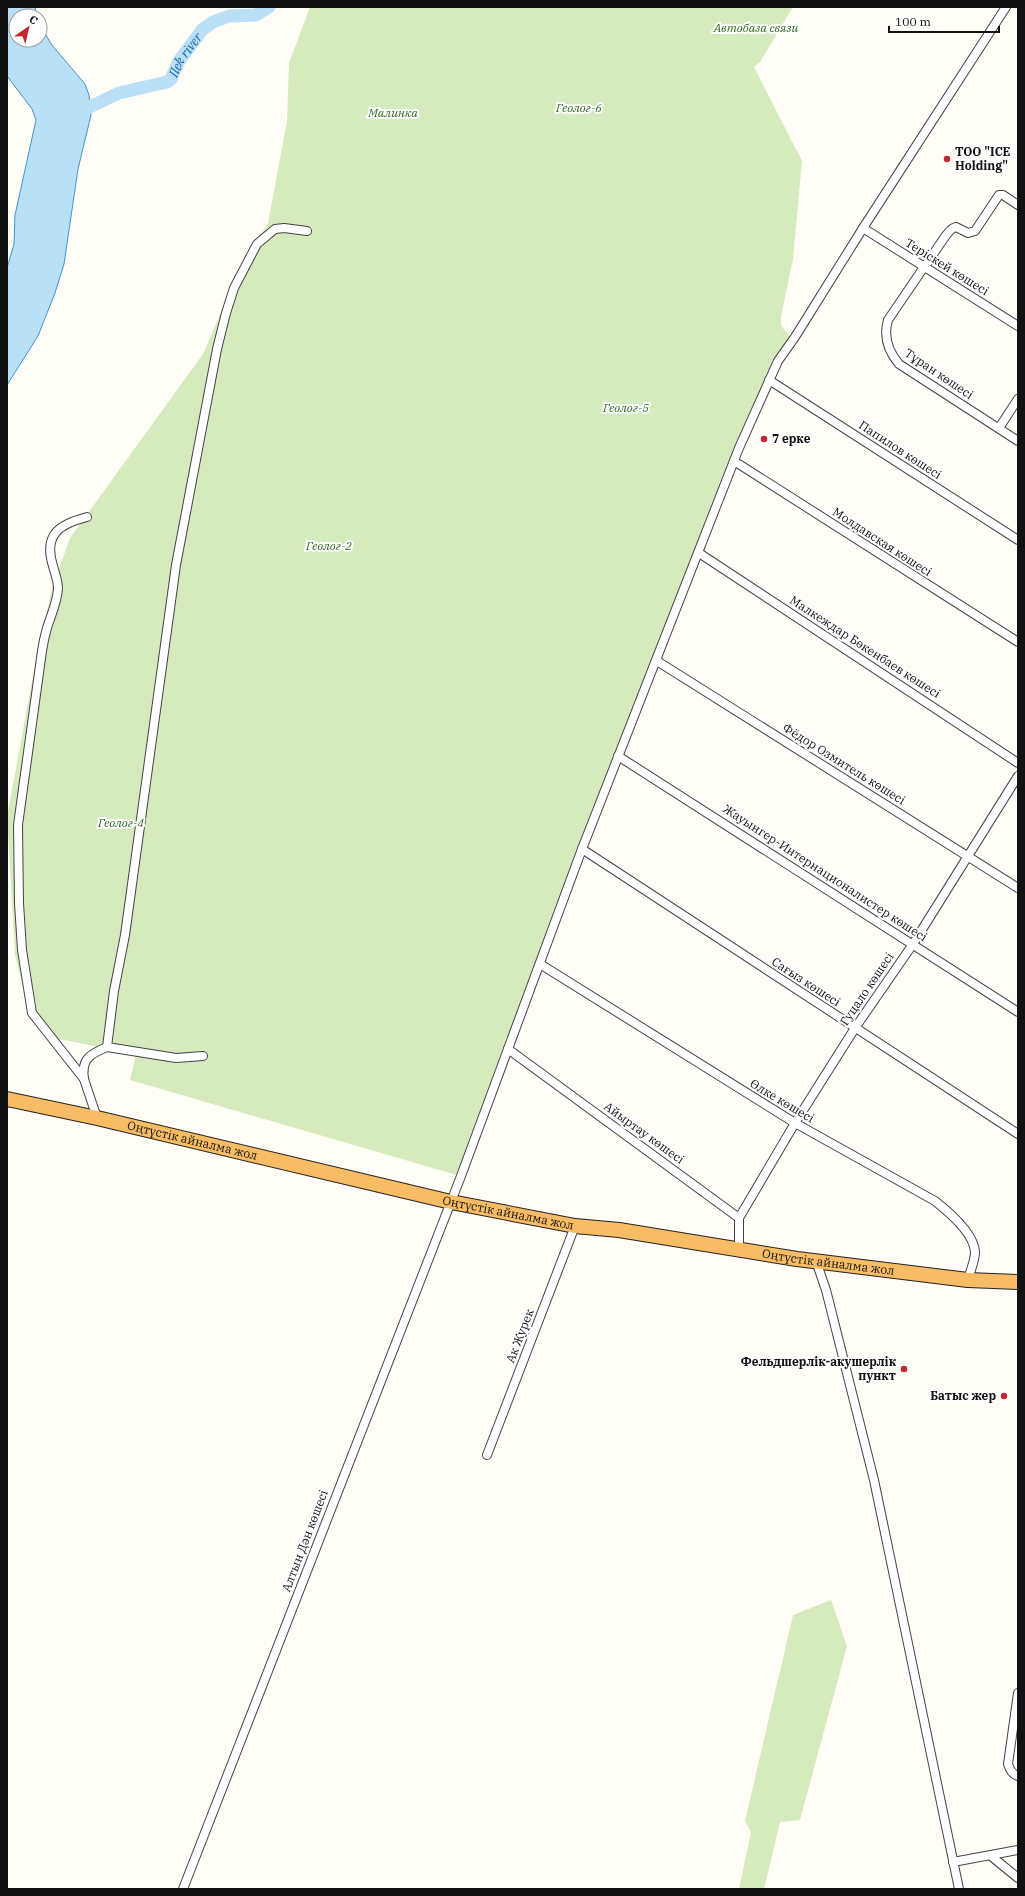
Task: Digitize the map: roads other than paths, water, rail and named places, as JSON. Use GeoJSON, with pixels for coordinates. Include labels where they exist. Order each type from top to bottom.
{"type":"FeatureCollection","features":[{"type":"Feature","properties":{"kind":"highway","name":"Оңтүстік айналма жол"},"geometry":{"type":"LineString","coordinates":[[7,1099],[98,1118],[451,1202],[575,1226],[619,1230],[816,1261],[968,1280],[1018,1282]]}},
{"type":"Feature","properties":{"kind":"street","name":"Алтын Дән көшесі"},"geometry":{"type":"LineString","coordinates":[[183,1889],[451,1202],[618,756],[657,661],[734,461],[769,380],[778,361],[795,337],[863,228],[1006,7]]}},
{"type":"Feature","properties":{"kind":"street","name":"Тұран көшесі"},"geometry":{"type":"LineString","coordinates":[[1018,205],[999,195],[975,230],[968,233],[956,227],[950,229],[930,261],[924,267],[888,320],[886,339],[890,352],[899,364],[1018,441]]}},
{"type":"Feature","properties":{"kind":"street"},"geometry":{"type":"LineString","coordinates":[[107,1047],[114,992],[125,935],[176,565],[217,349],[234,288],[257,244],[275,230],[284,228],[307,231]]}},
{"type":"Feature","properties":{"kind":"street","name":"Теріскей көшесі"},"geometry":{"type":"LineString","coordinates":[[863,228],[1018,326]]}},
{"type":"Feature","properties":{"kind":"street","name":"Папилов көшесі"},"geometry":{"type":"LineString","coordinates":[[769,380],[1018,540]]}},
{"type":"Feature","properties":{"kind":"street"},"geometry":{"type":"LineString","coordinates":[[999,428],[1018,399]]}},
{"type":"Feature","properties":{"kind":"street","name":"Молдавская көшесі"},"geometry":{"type":"LineString","coordinates":[[734,461],[1018,642]]}},
{"type":"Feature","properties":{"kind":"street"},"geometry":{"type":"LineString","coordinates":[[84,1079],[32,1013],[22,942],[19,903],[18,825],[42,651],[46,630],[56,603],[58,589],[50,551],[51,542],[55,533],[62,525],[87,517]]}},
{"type":"Feature","properties":{"kind":"street","name":"Малкеждар Бөкенбаев көшесі"},"geometry":{"type":"LineString","coordinates":[[699,553],[1018,762]]}},
{"type":"Feature","properties":{"kind":"street","name":"Фёдор Озмитель көшесі"},"geometry":{"type":"LineString","coordinates":[[657,661],[1018,888]]}},
{"type":"Feature","properties":{"kind":"street","name":"Жауынгер-Интернационалистер көшесі"},"geometry":{"type":"LineString","coordinates":[[618,756],[1018,1012]]}},
{"type":"Feature","properties":{"kind":"street","name":"Гуцало көшесі"},"geometry":{"type":"LineString","coordinates":[[740,1218],[794,1123],[913,944],[1018,776]]}},
{"type":"Feature","properties":{"kind":"street","name":"Сағыз көшесі"},"geometry":{"type":"LineString","coordinates":[[582,849],[1018,1134]]}},
{"type":"Feature","properties":{"kind":"street","name":"Өлке көшесі"},"geometry":{"type":"LineString","coordinates":[[540,964],[794,1123],[930,1198],[949,1212],[969,1236],[973,1245],[974,1259],[968,1280]]}},
{"type":"Feature","properties":{"kind":"street"},"geometry":{"type":"LineString","coordinates":[[98,1118],[84,1079],[82,1068],[86,1059],[96,1051],[107,1047],[176,1058],[204,1056]]}},
{"type":"Feature","properties":{"kind":"street","name":"Айыртау көшесі"},"geometry":{"type":"LineString","coordinates":[[508,1050],[740,1218]]}},
{"type":"Feature","properties":{"kind":"street"},"geometry":{"type":"LineString","coordinates":[[739,1250],[740,1218]]}},
{"type":"Feature","properties":{"kind":"street","name":"Ак Журек"},"geometry":{"type":"LineString","coordinates":[[487,1455],[575,1226]]}},
{"type":"Feature","properties":{"kind":"street"},"geometry":{"type":"LineString","coordinates":[[816,1261],[826,1290],[874,1480],[959,1889]]}},
{"type":"Feature","properties":{"kind":"street"},"geometry":{"type":"LineString","coordinates":[[1018,1694],[1008,1764],[1010,1770],[1018,1776]]}},
{"type":"Feature","properties":{"kind":"street"},"geometry":{"type":"LineString","coordinates":[[953,1862],[1018,1850]]}},
{"type":"Feature","properties":{"kind":"street"},"geometry":{"type":"LineString","coordinates":[[991,1856],[1018,1878]]}},
{"type":"Feature","properties":{"kind":"water"},"geometry":{"type":"Polygon","coordinates":[[[7,7],[35,7],[8,8],[8,48],[48,48],[48,39],[85,84],[89,95],[91,115],[78,169],[64,264],[55,293],[38,336],[7,385],[7,268],[14,244],[15,215],[36,120],[32,109],[7,76],[7,7]]]}},
{"type":"Feature","properties":{"kind":"waterway","name":"Ilek river"},"geometry":{"type":"LineString","coordinates":[[75,114],[119,93],[167,82],[171,79],[179,61],[202,30],[213,22],[229,16],[256,15],[269,7]]}},
{"type":"Feature","properties":{"kind":"place","name":"ТОО \"ICE Holding\""},"geometry":{"type":"Point","coordinates":[947,159]}},
{"type":"Feature","properties":{"kind":"place","name":"7 ерке"},"geometry":{"type":"Point","coordinates":[764,439]}},
{"type":"Feature","properties":{"kind":"place","name":"Фельдшерлік-акушерлік пункт"},"geometry":{"type":"Point","coordinates":[904,1369]}},
{"type":"Feature","properties":{"kind":"place","name":"Батыс жер"},"geometry":{"type":"Point","coordinates":[1004,1396]}},
{"type":"Feature","properties":{"kind":"park label","name":"Автобаза связи"},"geometry":{"type":"Point","coordinates":[756,28]}},
{"type":"Feature","properties":{"kind":"park label","name":"Геолог-6"},"geometry":{"type":"Point","coordinates":[579,108]}},
{"type":"Feature","properties":{"kind":"park label","name":"Малинка"},"geometry":{"type":"Point","coordinates":[393,113]}},
{"type":"Feature","properties":{"kind":"park label","name":"Геолог-5"},"geometry":{"type":"Point","coordinates":[626,408]}},
{"type":"Feature","properties":{"kind":"park label","name":"Геолог-2"},"geometry":{"type":"Point","coordinates":[329,546]}},
{"type":"Feature","properties":{"kind":"park label","name":"Геолог-4"},"geometry":{"type":"Point","coordinates":[121,823]}}]}
